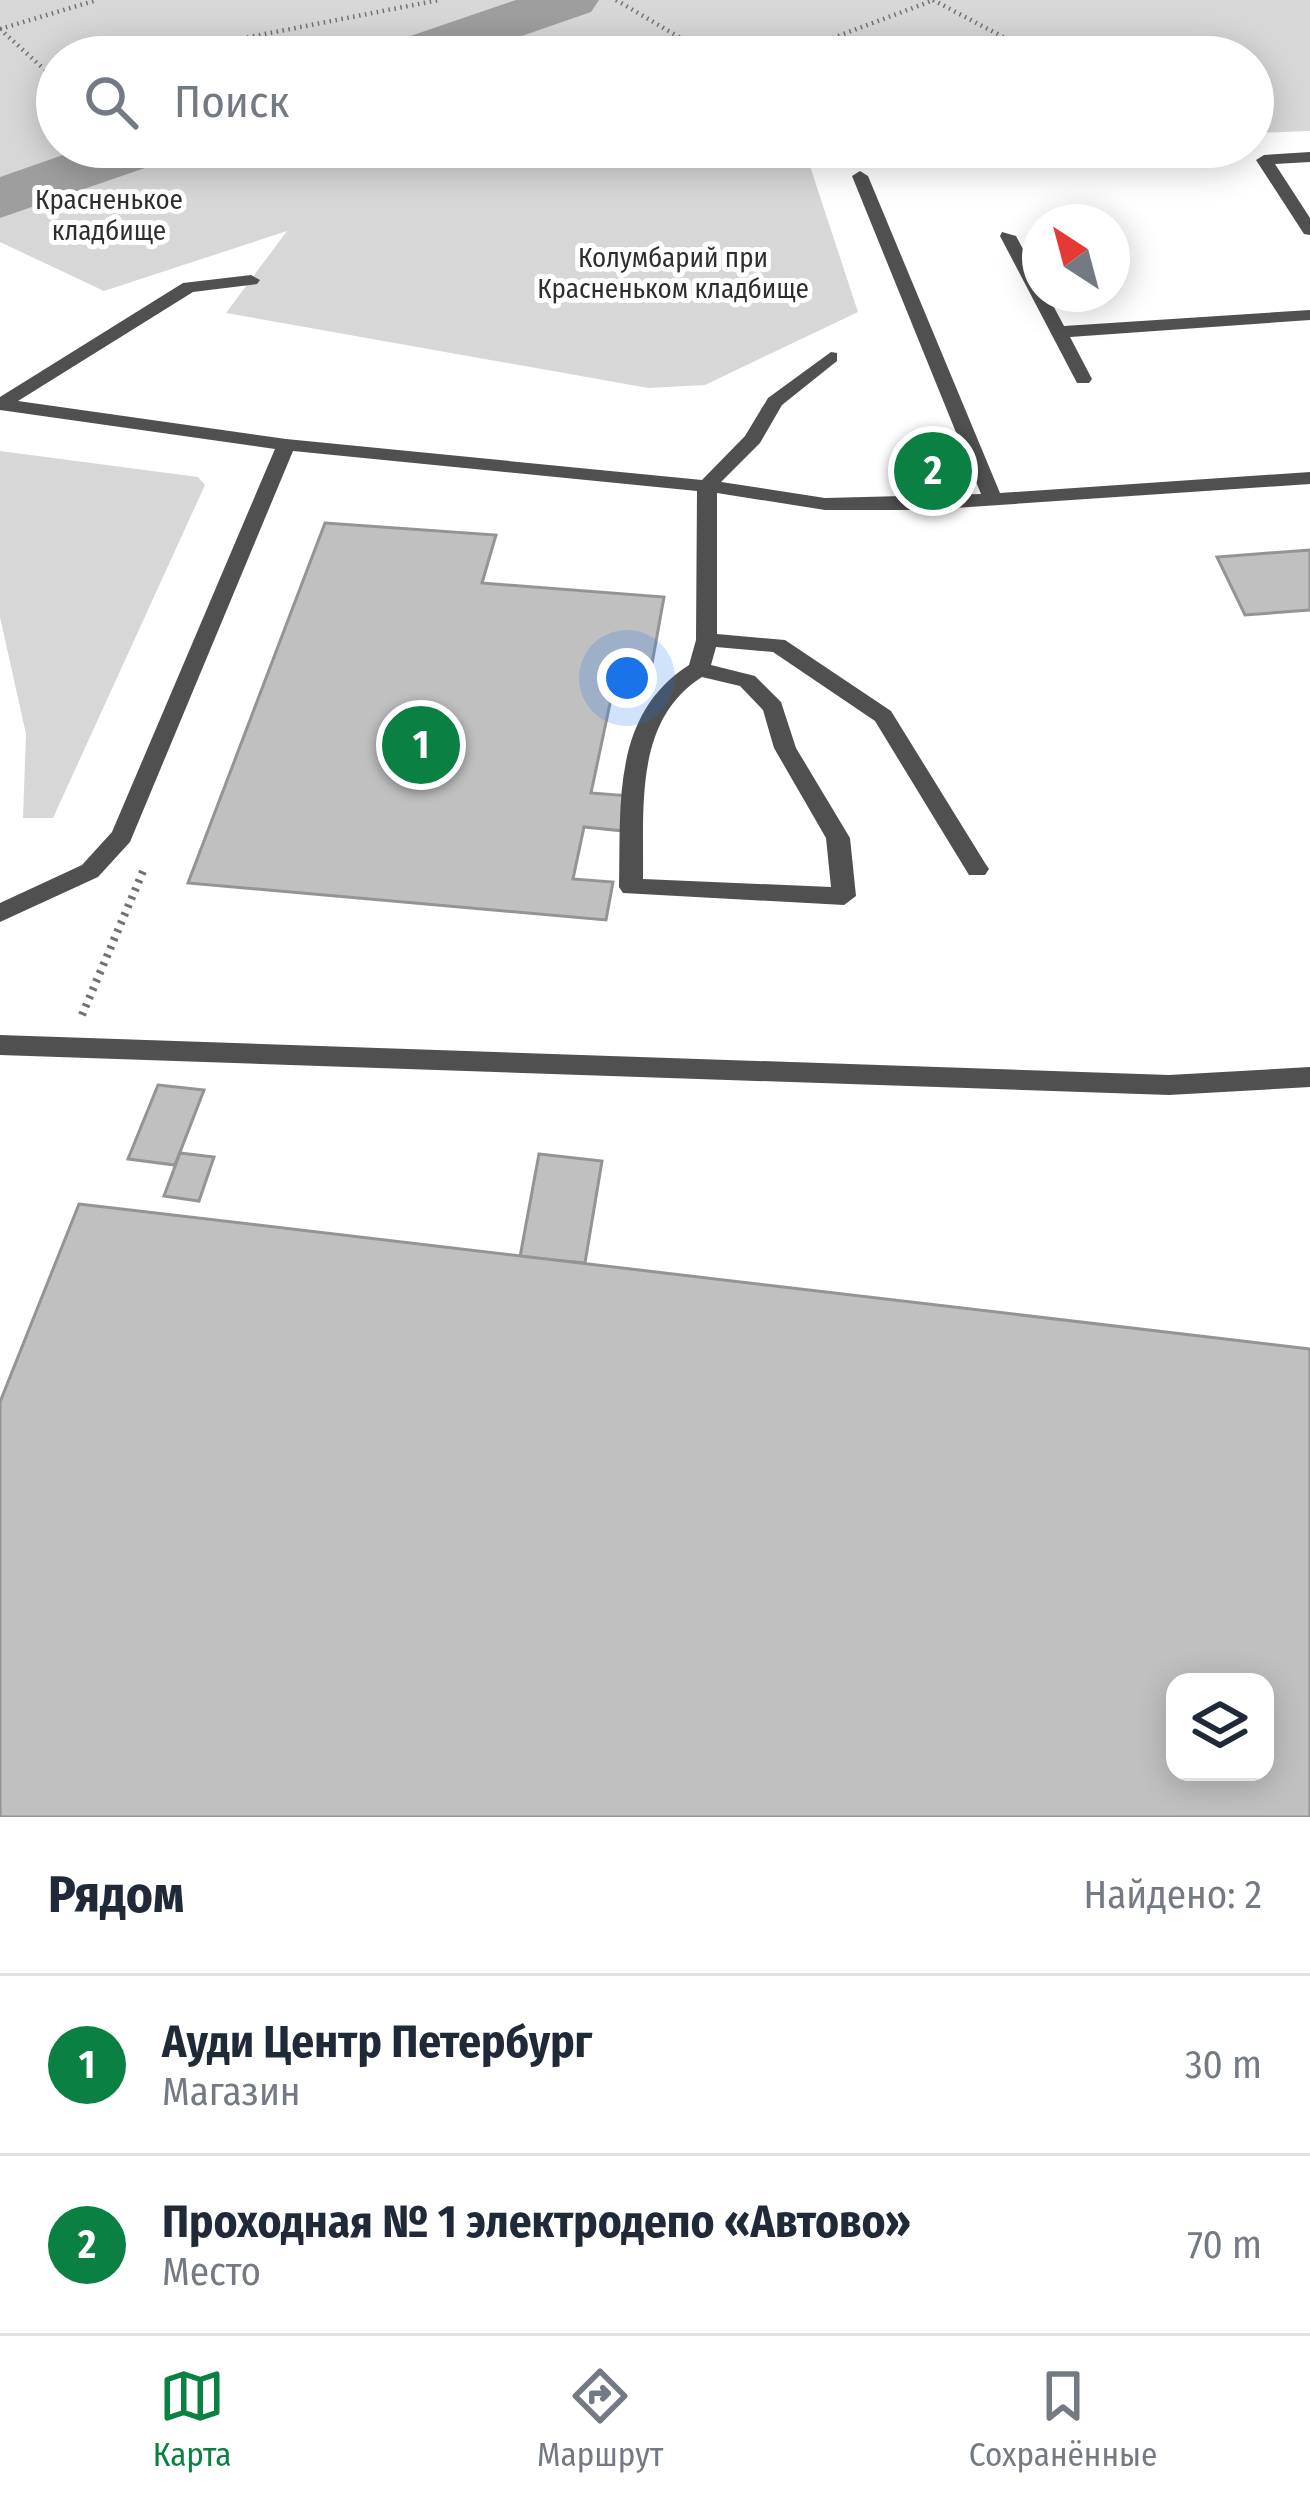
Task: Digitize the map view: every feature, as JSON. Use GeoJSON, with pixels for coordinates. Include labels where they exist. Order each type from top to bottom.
{"type":"FeatureCollection","features":[{"type":"Feature","properties":{"kind":"lane"},"geometry":{"type":"LineString","coordinates":[[1274,159],[1310,157]]}},
{"type":"Feature","properties":{"kind":"lane"},"geometry":{"type":"LineString","coordinates":[[1269,168],[1310,230]]}},
{"type":"Feature","properties":{"kind":"lane"},"geometry":{"type":"LineString","coordinates":[[860,176],[993,499]]}},
{"type":"Feature","properties":{"kind":"lane"},"geometry":{"type":"LineString","coordinates":[[1008,236],[1083,379]]}},
{"type":"Feature","properties":{"kind":"lane"},"geometry":{"type":"LineString","coordinates":[[1,404],[189,287],[251,280]]}},
{"type":"Feature","properties":{"kind":"lane"},"geometry":{"type":"LineString","coordinates":[[1058,332],[1310,315]]}},
{"type":"Feature","properties":{"kind":"lane"},"geometry":{"type":"LineString","coordinates":[[699,669],[706,640],[706,486],[753,439],[775,401],[831,357]]}},
{"type":"Feature","properties":{"kind":"lane"},"geometry":{"type":"LineString","coordinates":[[1,404],[286,446],[706,486],[825,504],[993,499],[1310,478]]}},
{"type":"Feature","properties":{"kind":"lane"},"geometry":{"type":"LineString","coordinates":[[0,913],[90,871],[122,836],[286,446]]}},
{"type":"Feature","properties":{"kind":"lane"},"geometry":{"type":"LineString","coordinates":[[706,640],[778,645],[883,716],[976,869]]}},
{"type":"Feature","properties":{"kind":"lane"},"geometry":{"type":"LineString","coordinates":[[699,669],[747,681],[773,707],[785,748],[838,838],[844,896],[631,887],[636,754],[657,704],[675,679],[699,669]]}},
{"type":"Feature","properties":{"kind":"lane"},"geometry":{"type":"LineString","coordinates":[[0,1045],[1169,1085],[1310,1077]]}},
{"type":"Feature","properties":{"kind":"path"},"geometry":{"type":"LineString","coordinates":[[36,63],[0,29],[97,0]]}},
{"type":"Feature","properties":{"kind":"path"},"geometry":{"type":"LineString","coordinates":[[255,36],[439,0]]}},
{"type":"Feature","properties":{"kind":"path"},"geometry":{"type":"LineString","coordinates":[[616,0],[677,36]]}},
{"type":"Feature","properties":{"kind":"path"},"geometry":{"type":"LineString","coordinates":[[838,36],[934,0],[1002,36]]}},
{"type":"Feature","properties":{"kind":"green space"},"geometry":{"type":"Polygon","coordinates":[[[0,0],[1310,0],[1310,131],[1274,132],[1274,36],[36,36],[36,168],[811,168],[858,312],[705,385],[648,388],[226,313],[287,231],[104,291],[0,242],[0,0]]]}},
{"type":"Feature","properties":{"kind":"green space"},"geometry":{"type":"Polygon","coordinates":[[[0,451],[198,477],[205,485],[53,818],[23,818],[26,734],[0,617],[0,451]]]}},
{"type":"Feature","properties":{"kind":"building"},"geometry":{"type":"Polygon","coordinates":[[[942,445],[958,495],[924,497],[909,447],[942,445]]]}},
{"type":"Feature","properties":{"kind":"building"},"geometry":{"type":"Polygon","coordinates":[[[325,523],[496,535],[482,583],[664,597],[646,697],[612,694],[591,793],[631,796],[624,831],[584,827],[573,879],[613,882],[606,920],[188,883],[325,523]]]}},
{"type":"Feature","properties":{"kind":"building"},"geometry":{"type":"Polygon","coordinates":[[[1310,550],[1310,610],[1245,615],[1217,557],[1310,550]]]}},
{"type":"Feature","properties":{"kind":"building"},"geometry":{"type":"Polygon","coordinates":[[[158,1085],[204,1090],[175,1165],[128,1159],[158,1085]]]}},
{"type":"Feature","properties":{"kind":"building"},"geometry":{"type":"Polygon","coordinates":[[[180,1153],[214,1157],[199,1201],[164,1196],[180,1153]]]}},
{"type":"Feature","properties":{"kind":"building"},"geometry":{"type":"Polygon","coordinates":[[[539,1154],[602,1161],[585,1263],[520,1257],[539,1154]]]}},
{"type":"Feature","properties":{"kind":"building"},"geometry":{"type":"Polygon","coordinates":[[[79,1204],[1310,1349],[1310,1817],[0,1817],[0,1402],[79,1204]]]}},
{"type":"Feature","properties":{"kind":"waterway"},"geometry":{"type":"LineString","coordinates":[[466,36],[571,0]]}},
{"type":"Feature","properties":{"kind":"waterway"},"geometry":{"type":"LineString","coordinates":[[0,199],[87,168]]}},
{"type":"Feature","properties":{"kind":"place","name":"Проходная № 1 электродепо «Автово»"},"geometry":{"type":"Point","coordinates":[933,471]}},
{"type":"Feature","properties":{"kind":"place","name":"Ауди Центр Петербург"},"geometry":{"type":"Point","coordinates":[421,745]}},
{"type":"Feature","properties":{"kind":"park label","name":"Красненькое кладбище"},"geometry":{"type":"Point","coordinates":[109,216]}},
{"type":"Feature","properties":{"kind":"park label","name":"Колумбарий при Красненьком кладбище"},"geometry":{"type":"Point","coordinates":[673,274]}}]}
